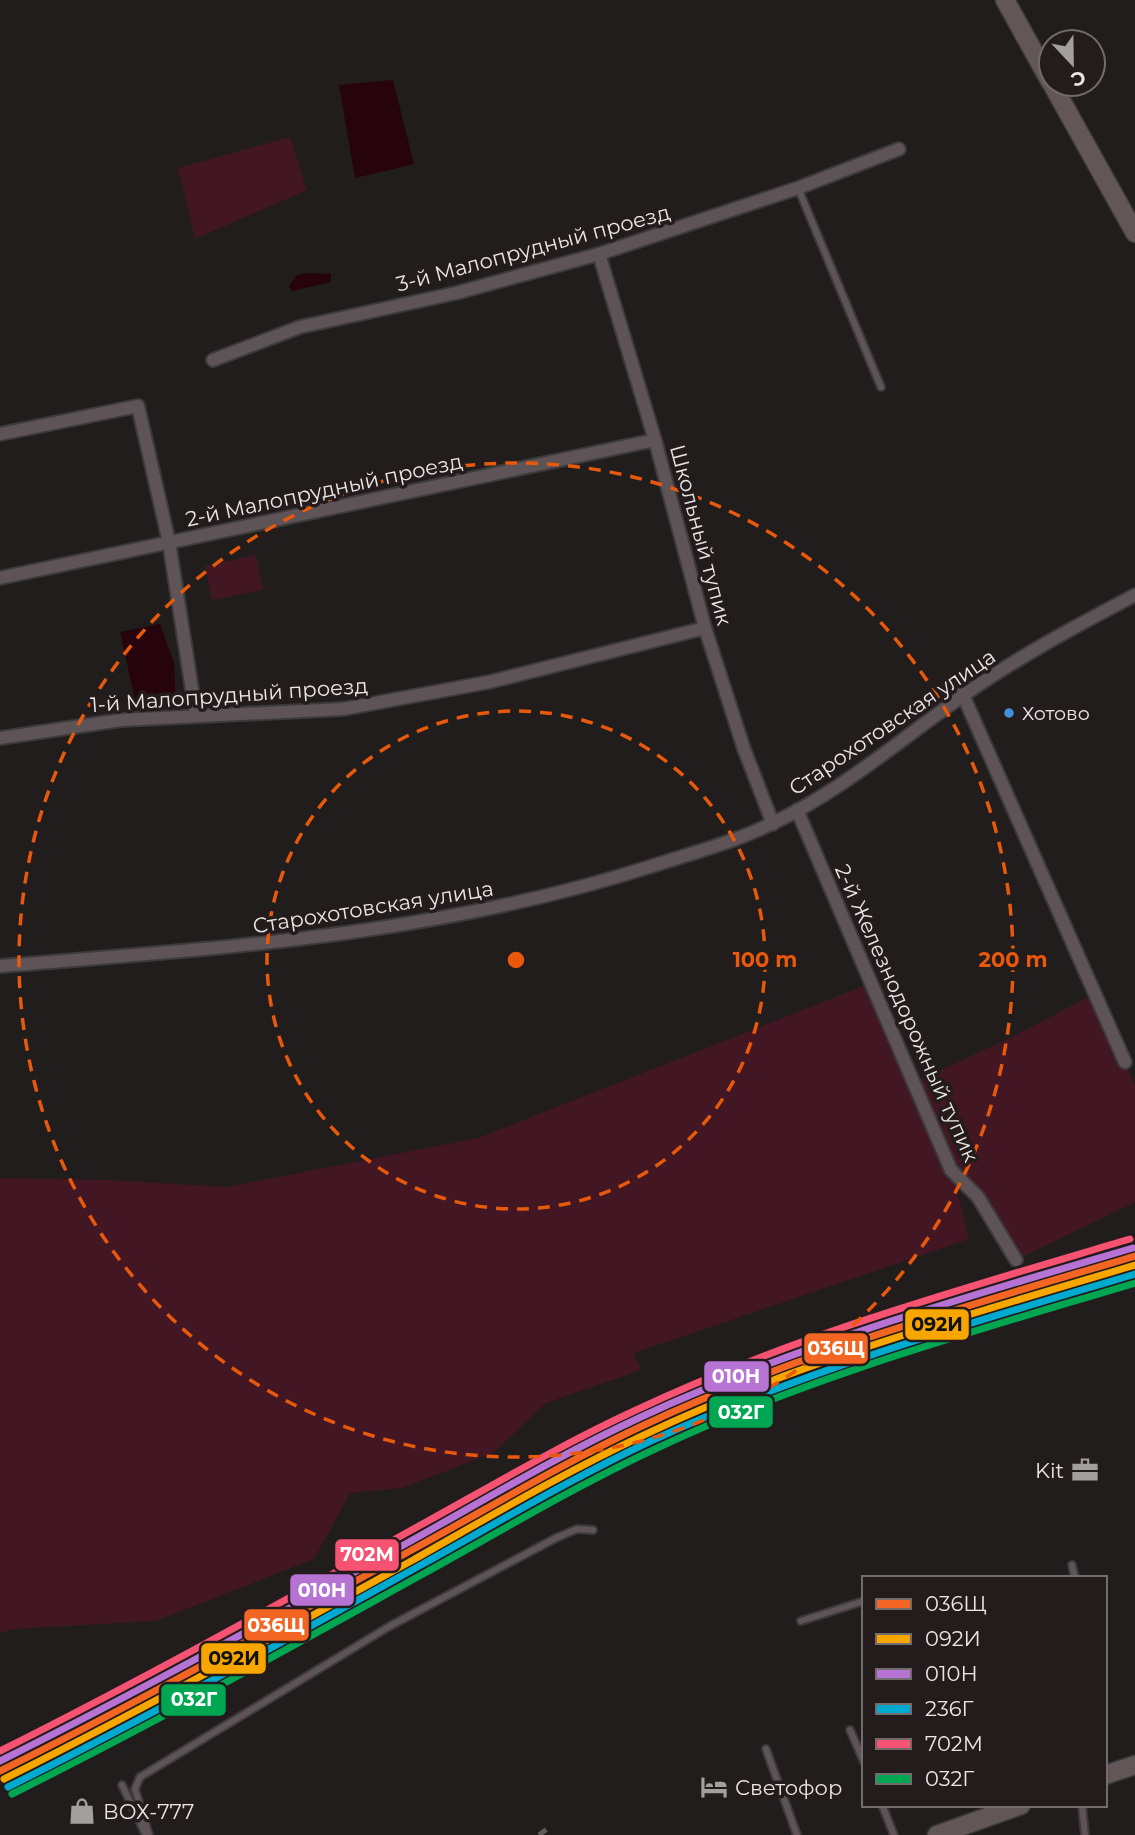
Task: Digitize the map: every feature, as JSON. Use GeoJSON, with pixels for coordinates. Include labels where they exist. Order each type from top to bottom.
{"type":"FeatureCollection","features":[{"type":"Feature","properties":{"kind":"street"},"geometry":{"type":"LineString","coordinates":[[1004,0],[1037,58]]}},
{"type":"Feature","properties":{"kind":"street"},"geometry":{"type":"LineString","coordinates":[[1059,98],[1135,233]]}},
{"type":"Feature","properties":{"kind":"street","name":"3-й Малопрудный проезд"},"geometry":{"type":"LineString","coordinates":[[213,360],[300,327],[456,293],[599,254],[798,188],[899,149]]}},
{"type":"Feature","properties":{"kind":"street","name":"Школьный тупик"},"geometry":{"type":"LineString","coordinates":[[599,254],[655,440],[705,628],[744,749],[772,824]]}},
{"type":"Feature","properties":{"kind":"street"},"geometry":{"type":"LineString","coordinates":[[0,434],[138,406],[169,542],[196,715]]}},
{"type":"Feature","properties":{"kind":"street","name":"2-й Малопрудный проезд"},"geometry":{"type":"LineString","coordinates":[[0,578],[655,440]]}},
{"type":"Feature","properties":{"kind":"street","name":"Старохотовская улица"},"geometry":{"type":"LineString","coordinates":[[0,966],[262,945],[404,926],[511,905],[704,850],[772,824],[797,810],[845,780],[963,695],[1047,643],[1135,594]]}},
{"type":"Feature","properties":{"kind":"street","name":"1-й Малопрудный проезд"},"geometry":{"type":"LineString","coordinates":[[0,738],[121,720],[343,709],[489,682],[705,628]]}},
{"type":"Feature","properties":{"kind":"street"},"geometry":{"type":"LineString","coordinates":[[963,695],[1125,1062]]}},
{"type":"Feature","properties":{"kind":"street","name":"2-й Железнодорожный тупик"},"geometry":{"type":"LineString","coordinates":[[797,810],[951,1170],[978,1197],[1016,1260]]}},
{"type":"Feature","properties":{"kind":"street"},"geometry":{"type":"LineString","coordinates":[[1107,1774],[1135,1765]]}},
{"type":"Feature","properties":{"kind":"street"},"geometry":{"type":"LineString","coordinates":[[937,1835],[1015,1807]]}},
{"type":"Feature","properties":{"kind":"lane"},"geometry":{"type":"LineString","coordinates":[[798,188],[881,387]]}},
{"type":"Feature","properties":{"kind":"lane"},"geometry":{"type":"LineString","coordinates":[[952,679],[963,695]]}},
{"type":"Feature","properties":{"kind":"lane"},"geometry":{"type":"LineString","coordinates":[[147,1835],[135,1789],[140,1777],[390,1626],[556,1538],[578,1529],[593,1530]]}},
{"type":"Feature","properties":{"kind":"lane"},"geometry":{"type":"LineString","coordinates":[[1072,1565],[1075,1576]]}},
{"type":"Feature","properties":{"kind":"lane"},"geometry":{"type":"LineString","coordinates":[[801,1620],[862,1602]]}},
{"type":"Feature","properties":{"kind":"lane"},"geometry":{"type":"LineString","coordinates":[[850,1730],[862,1757]]}},
{"type":"Feature","properties":{"kind":"lane"},"geometry":{"type":"LineString","coordinates":[[766,1749],[797,1835]]}},
{"type":"Feature","properties":{"kind":"lane"},"geometry":{"type":"LineString","coordinates":[[122,1785],[147,1835]]}},
{"type":"Feature","properties":{"kind":"lane"},"geometry":{"type":"LineString","coordinates":[[882,1807],[894,1835]]}},
{"type":"Feature","properties":{"kind":"lane"},"geometry":{"type":"LineString","coordinates":[[1082,1807],[1085,1835]]}},
{"type":"Feature","properties":{"kind":"shaded area"},"geometry":{"type":"Polygon","coordinates":[[[393,80],[414,164],[355,178],[339,85],[393,80]]]}},
{"type":"Feature","properties":{"kind":"shaded area"},"geometry":{"type":"Polygon","coordinates":[[[290,137],[307,190],[195,239],[178,168],[290,137]]]}},
{"type":"Feature","properties":{"kind":"shaded area"},"geometry":{"type":"Polygon","coordinates":[[[304,273],[331,274],[331,282],[292,291],[289,286],[296,276],[304,273]]]}},
{"type":"Feature","properties":{"kind":"shaded area"},"geometry":{"type":"Polygon","coordinates":[[[256,555],[263,590],[212,600],[205,566],[256,555]]]}},
{"type":"Feature","properties":{"kind":"shaded area"},"geometry":{"type":"Polygon","coordinates":[[[160,624],[174,663],[176,700],[137,708],[120,632],[160,624]]]}},
{"type":"Feature","properties":{"kind":"shaded area"},"geometry":{"type":"Polygon","coordinates":[[[871,983],[915,1082],[1012,1037],[1094,994],[1135,1085],[1135,1202],[1016,1260],[952,1172],[969,1239],[634,1353],[641,1370],[546,1403],[493,1453],[402,1488],[350,1493],[314,1559],[156,1621],[14,1629],[0,1633],[0,1178],[107,1180],[227,1187],[478,1138],[871,983]]]}},
{"type":"Feature","properties":{"kind":"railway"},"geometry":{"type":"LineString","coordinates":[[539,1835],[551,1826]]}},
{"type":"Feature","properties":{"kind":"transit line","name":"702М"},"geometry":{"type":"LineString","coordinates":[[0,1751],[205,1644],[548,1454],[634,1411],[694,1384],[816,1337],[1130,1239]]}},
{"type":"Feature","properties":{"kind":"transit line","name":"010Н"},"geometry":{"type":"LineString","coordinates":[[0,1761],[206,1654],[553,1461],[641,1417],[822,1344],[1133,1248]]}},
{"type":"Feature","properties":{"kind":"transit line","name":"036Щ"},"geometry":{"type":"LineString","coordinates":[[0,1771],[155,1691],[554,1471],[642,1426],[762,1375],[823,1353],[947,1312],[1135,1256]]}},
{"type":"Feature","properties":{"kind":"transit line","name":"092И"},"geometry":{"type":"LineString","coordinates":[[4,1779],[209,1672],[556,1479],[703,1408],[825,1361],[1135,1265]]}},
{"type":"Feature","properties":{"kind":"transit line","name":"236Г"},"geometry":{"type":"LineString","coordinates":[[8,1787],[164,1706],[564,1485],[651,1441],[769,1391],[829,1369],[1135,1274]]}},
{"type":"Feature","properties":{"kind":"transit line","name":"032Г"},"geometry":{"type":"LineString","coordinates":[[12,1794],[167,1714],[566,1494],[653,1450],[711,1424],[830,1378],[951,1338],[1135,1283]]}},
{"type":"Feature","properties":{"kind":"place","name":"Хотово"},"geometry":{"type":"Point","coordinates":[1009,713]}},
{"type":"Feature","properties":{"kind":"place","name":"Kit"},"geometry":{"type":"Point","coordinates":[1085,1470]}},
{"type":"Feature","properties":{"kind":"place","name":"Светофор"},"geometry":{"type":"Point","coordinates":[714,1787]}},
{"type":"Feature","properties":{"kind":"place","name":"ВОХ-777"},"geometry":{"type":"Point","coordinates":[82,1811]}}]}
